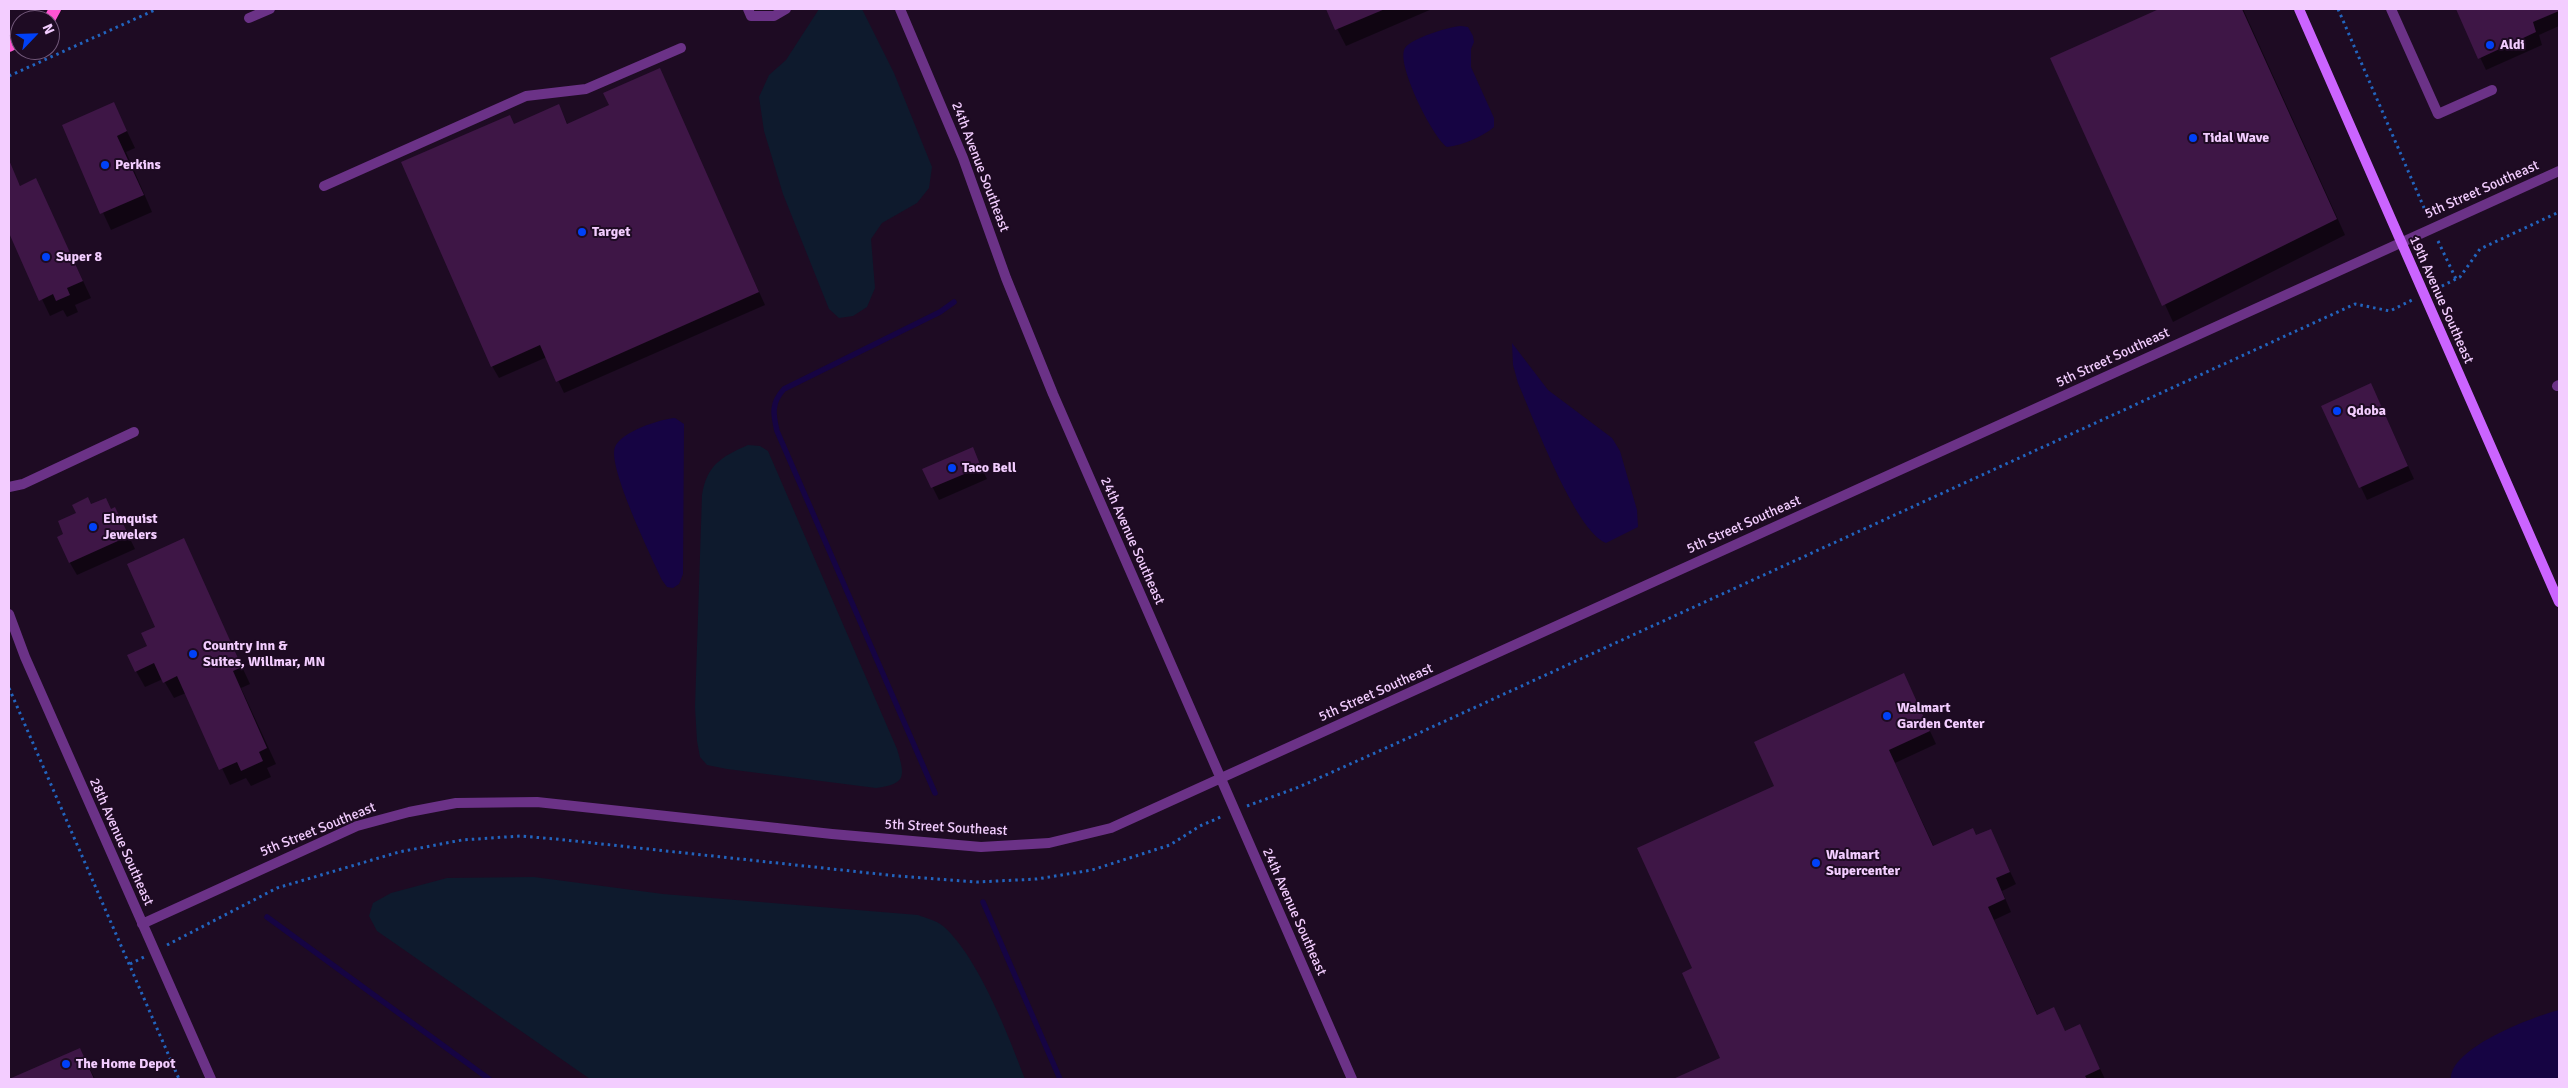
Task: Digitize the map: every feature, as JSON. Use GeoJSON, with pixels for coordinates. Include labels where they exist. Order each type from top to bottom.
{"type":"FeatureCollection","features":[{"type":"Feature","properties":{"kind":"main road","name":"19th Avenue Southeast"},"geometry":{"type":"LineString","coordinates":[[2299,9],[2559,602]]}},
{"type":"Feature","properties":{"kind":"street"},"geometry":{"type":"LineString","coordinates":[[250,18],[270,9]]}},
{"type":"Feature","properties":{"kind":"street"},"geometry":{"type":"LineString","coordinates":[[748,9],[751,16],[774,16],[786,9]]}},
{"type":"Feature","properties":{"kind":"street","name":"24th Avenue Southeast"},"geometry":{"type":"LineString","coordinates":[[900,9],[960,150],[1026,329],[1352,1079]]}},
{"type":"Feature","properties":{"kind":"street"},"geometry":{"type":"LineString","coordinates":[[2391,9],[2438,114],[2492,90]]}},
{"type":"Feature","properties":{"kind":"street"},"geometry":{"type":"LineString","coordinates":[[324,186],[526,96],[586,89],[681,48]]}},
{"type":"Feature","properties":{"kind":"street","name":"5th Street Southeast"},"geometry":{"type":"LineString","coordinates":[[142,924],[357,826],[409,812],[456,803],[536,802],[952,845],[998,846],[1049,843],[1090,834],[1135,819],[2559,171]]}},
{"type":"Feature","properties":{"kind":"street"},"geometry":{"type":"LineString","coordinates":[[9,487],[23,484],[134,432]]}},
{"type":"Feature","properties":{"kind":"street","name":"28th Avenue Southeast"},"geometry":{"type":"LineString","coordinates":[[9,614],[25,657],[211,1079]]}},
{"type":"Feature","properties":{"kind":"path"},"geometry":{"type":"LineString","coordinates":[[9,76],[157,9]]}},
{"type":"Feature","properties":{"kind":"path"},"geometry":{"type":"LineString","coordinates":[[2338,9],[2408,172]]}},
{"type":"Feature","properties":{"kind":"path"},"geometry":{"type":"LineString","coordinates":[[155,952],[277,888],[399,852],[462,840],[520,836],[556,838],[897,876],[994,881],[1064,876],[1115,864],[1170,844],[1200,826],[1335,771],[2355,304],[2390,311],[2460,278],[2480,249],[2559,212]]}},
{"type":"Feature","properties":{"kind":"path"},"geometry":{"type":"LineString","coordinates":[[9,688],[179,1079]]}},
{"type":"Feature","properties":{"kind":"shaded area"},"geometry":{"type":"Polygon","coordinates":[[[819,9],[862,9],[894,73],[932,167],[929,188],[917,203],[882,223],[871,239],[875,288],[867,307],[853,316],[839,318],[829,309],[783,194],[764,131],[759,97],[769,75],[786,60],[819,9]]]}},
{"type":"Feature","properties":{"kind":"shaded area"},"geometry":{"type":"Polygon","coordinates":[[[1468,27],[1473,36],[1471,67],[1494,118],[1494,127],[1472,140],[1447,147],[1433,130],[1417,100],[1405,69],[1403,56],[1405,48],[1415,40],[1448,28],[1468,27]]]}},
{"type":"Feature","properties":{"kind":"shaded area"},"geometry":{"type":"Polygon","coordinates":[[[1512,343],[1548,390],[1612,438],[1620,451],[1637,510],[1638,527],[1606,543],[1594,534],[1581,518],[1556,471],[1518,383],[1513,365],[1512,343]]]}},
{"type":"Feature","properties":{"kind":"shaded area"},"geometry":{"type":"Polygon","coordinates":[[[675,418],[684,424],[683,574],[679,584],[673,588],[667,587],[662,580],[624,492],[614,457],[615,447],[625,436],[642,427],[675,418]]]}},
{"type":"Feature","properties":{"kind":"shaded area"},"geometry":{"type":"Polygon","coordinates":[[[748,445],[760,446],[768,451],[897,749],[902,772],[898,781],[893,784],[876,788],[727,769],[707,765],[700,757],[695,707],[702,495],[708,476],[717,463],[748,445]]]}},
{"type":"Feature","properties":{"kind":"shaded area"},"geometry":{"type":"Polygon","coordinates":[[[534,877],[663,894],[918,915],[931,920],[943,926],[956,939],[980,976],[1001,1019],[1025,1079],[590,1079],[377,931],[369,916],[373,903],[391,893],[447,878],[534,877]]]}},
{"type":"Feature","properties":{"kind":"shaded area"},"geometry":{"type":"Polygon","coordinates":[[[2559,1010],[2559,1077],[2554,1079],[2451,1079],[2454,1067],[2478,1045],[2531,1019],[2559,1010]]]}},
{"type":"Feature","properties":{"kind":"building"},"geometry":{"type":"Polygon","coordinates":[[[1326,9],[1385,9],[1335,30],[1326,9]]]}},
{"type":"Feature","properties":{"kind":"building","name":"Tidal Wave"},"geometry":{"type":"Polygon","coordinates":[[[2159,9],[2242,9],[2337,219],[2162,306],[2050,58],[2159,9]]]}},
{"type":"Feature","properties":{"kind":"building","name":"Aldi"},"geometry":{"type":"Polygon","coordinates":[[[2456,9],[2559,9],[2559,11],[2533,22],[2536,32],[2478,59],[2456,9]]]}},
{"type":"Feature","properties":{"kind":"building","name":"Target"},"geometry":{"type":"Polygon","coordinates":[[[660,68],[759,292],[556,382],[540,345],[491,367],[401,162],[510,115],[514,124],[559,104],[567,124],[609,105],[603,93],[660,68]]]}},
{"type":"Feature","properties":{"kind":"building","name":"Perkins"},"geometry":{"type":"Polygon","coordinates":[[[114,102],[127,131],[117,136],[144,195],[100,214],[62,125],[114,102]]]}},
{"type":"Feature","properties":{"kind":"building","name":"Super 8"},"geometry":{"type":"Polygon","coordinates":[[[9,160],[20,186],[36,178],[83,281],[67,288],[70,295],[56,301],[53,294],[39,301],[9,233],[9,160]]]}},
{"type":"Feature","properties":{"kind":"building"},"geometry":{"type":"Polygon","coordinates":[[[2371,383],[2408,466],[2359,488],[2321,406],[2371,383]]]}},
{"type":"Feature","properties":{"kind":"building","name":"Taco Bell"},"geometry":{"type":"Polygon","coordinates":[[[973,447],[981,467],[931,488],[922,469],[973,447]]]}},
{"type":"Feature","properties":{"kind":"building","name":"Elmquist Jewelers"},"geometry":{"type":"Polygon","coordinates":[[[88,497],[91,504],[106,498],[111,509],[115,507],[129,536],[69,563],[57,537],[63,534],[58,521],[76,513],[72,505],[88,497]]]}},
{"type":"Feature","properties":{"kind":"building","name":"Country Inn & Suites, Willmar, MN"},"geometry":{"type":"Polygon","coordinates":[[[184,538],[242,667],[233,671],[267,748],[259,752],[263,761],[241,771],[237,762],[219,770],[177,676],[163,683],[154,663],[135,672],[127,655],[147,646],[141,633],[155,627],[127,564],[184,538]]]}},
{"type":"Feature","properties":{"kind":"building","name":"Walmart Supercenter"},"geometry":{"type":"Polygon","coordinates":[[[1904,673],[1930,731],[1889,750],[1933,846],[1973,828],[1976,835],[1991,829],[2010,872],[1996,878],[2005,899],[1988,907],[2037,1015],[2054,1007],[2065,1031],[2080,1024],[2100,1069],[2085,1076],[2087,1079],[1673,1079],[1720,1058],[1682,973],[1692,968],[1637,848],[1774,786],[1754,742],[1904,673]]]}},
{"type":"Feature","properties":{"kind":"building","name":"The Home Depot"},"geometry":{"type":"Polygon","coordinates":[[[80,1048],[94,1079],[9,1079],[80,1048]]]}},
{"type":"Feature","properties":{"kind":"waterway"},"geometry":{"type":"LineString","coordinates":[[935,793],[777,431],[774,409],[777,399],[784,389],[940,312],[954,302]]}},
{"type":"Feature","properties":{"kind":"waterway"},"geometry":{"type":"LineString","coordinates":[[983,902],[1060,1079]]}},
{"type":"Feature","properties":{"kind":"waterway"},"geometry":{"type":"LineString","coordinates":[[267,917],[489,1079]]}},
{"type":"Feature","properties":{"kind":"place","name":"Aldi"},"geometry":{"type":"Point","coordinates":[2490,45]}},
{"type":"Feature","properties":{"kind":"place","name":"Tidal Wave"},"geometry":{"type":"Point","coordinates":[2193,138]}},
{"type":"Feature","properties":{"kind":"place","name":"Perkins"},"geometry":{"type":"Point","coordinates":[105,165]}},
{"type":"Feature","properties":{"kind":"place","name":"Target"},"geometry":{"type":"Point","coordinates":[582,232]}},
{"type":"Feature","properties":{"kind":"place","name":"Super 8"},"geometry":{"type":"Point","coordinates":[46,257]}},
{"type":"Feature","properties":{"kind":"place","name":"Qdoba"},"geometry":{"type":"Point","coordinates":[2337,411]}},
{"type":"Feature","properties":{"kind":"place","name":"Taco Bell"},"geometry":{"type":"Point","coordinates":[952,468]}},
{"type":"Feature","properties":{"kind":"place","name":"Elmquist Jewelers"},"geometry":{"type":"Point","coordinates":[93,527]}},
{"type":"Feature","properties":{"kind":"place","name":"Country Inn & Suites, Willmar, MN"},"geometry":{"type":"Point","coordinates":[193,654]}},
{"type":"Feature","properties":{"kind":"place","name":"Walmart Garden Center"},"geometry":{"type":"Point","coordinates":[1887,716]}},
{"type":"Feature","properties":{"kind":"place","name":"Walmart Supercenter"},"geometry":{"type":"Point","coordinates":[1816,863]}},
{"type":"Feature","properties":{"kind":"place","name":"The Home Depot"},"geometry":{"type":"Point","coordinates":[66,1064]}}]}
